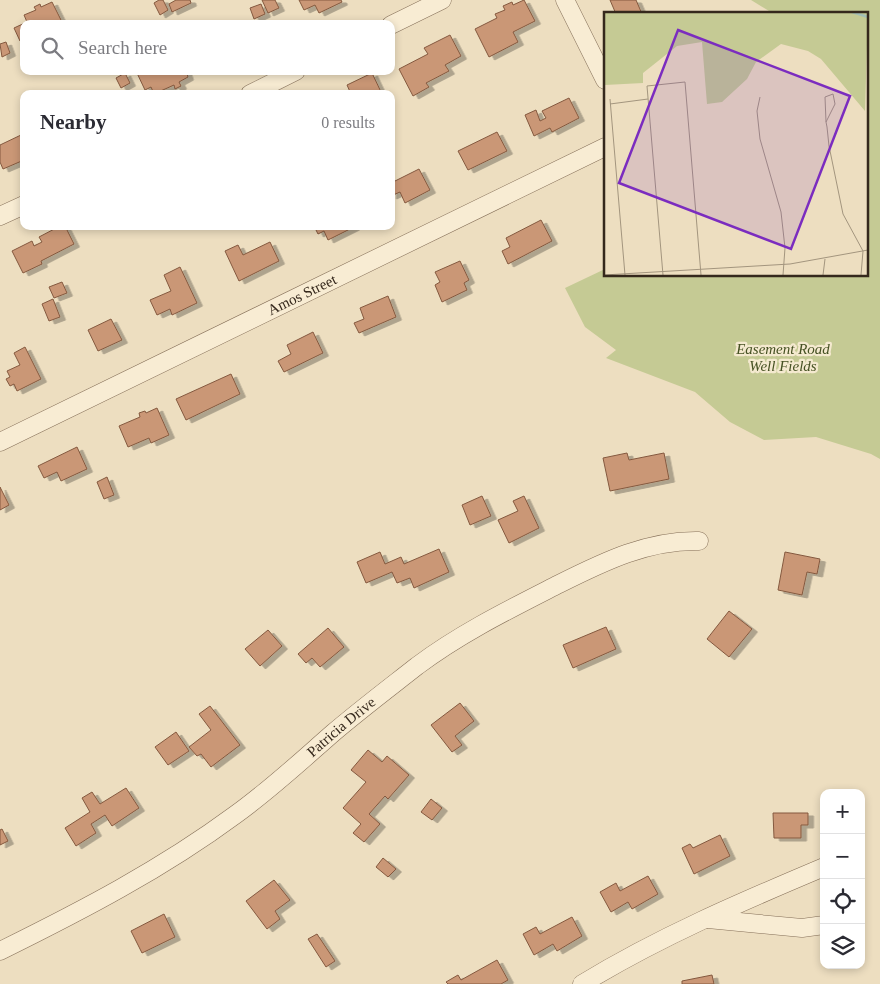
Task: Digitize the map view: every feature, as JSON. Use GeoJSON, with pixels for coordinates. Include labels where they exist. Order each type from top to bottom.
{"type":"FeatureCollection","features":[{"type":"Feature","properties":{"kind":"street"},"geometry":{"type":"LineString","coordinates":[[395,23],[442,0]]}},
{"type":"Feature","properties":{"kind":"street"},"geometry":{"type":"LineString","coordinates":[[565,0],[604,78]]}},
{"type":"Feature","properties":{"kind":"street"},"geometry":{"type":"LineString","coordinates":[[258,90],[288,75]]}},
{"type":"Feature","properties":{"kind":"street","name":"Amos Street"},"geometry":{"type":"LineString","coordinates":[[0,442],[604,147]]}},
{"type":"Feature","properties":{"kind":"street"},"geometry":{"type":"LineString","coordinates":[[0,216],[20,206]]}},
{"type":"Feature","properties":{"kind":"street","name":"Patricia Drive"},"geometry":{"type":"LineString","coordinates":[[0,951],[128,884],[207,836],[260,796],[336,731],[418,665],[490,618],[624,553],[666,542],[700,541]]}},
{"type":"Feature","properties":{"kind":"street"},"geometry":{"type":"LineString","coordinates":[[582,984],[638,952],[705,918],[820,869]]}},
{"type":"Feature","properties":{"kind":"street"},"geometry":{"type":"LineString","coordinates":[[705,918],[802,928],[820,926]]}},
{"type":"Feature","properties":{"kind":"green space","name":"Easement Road Well Fields"},"geometry":{"type":"Polygon","coordinates":[[[751,0],[880,0],[880,459],[871,454],[816,437],[764,440],[730,422],[695,392],[606,358],[616,350],[585,327],[565,288],[604,269],[604,276],[868,276],[868,12],[771,12],[751,0]]]}},
{"type":"Feature","properties":{"kind":"building"},"geometry":{"type":"Polygon","coordinates":[[[163,0],[168,10],[160,15],[154,3],[163,0]]]}},
{"type":"Feature","properties":{"kind":"building"},"geometry":{"type":"Polygon","coordinates":[[[176,0],[190,0],[191,3],[172,12],[169,4],[176,0]]]}},
{"type":"Feature","properties":{"kind":"building"},"geometry":{"type":"Polygon","coordinates":[[[262,0],[275,0],[279,8],[268,13],[262,0]]]}},
{"type":"Feature","properties":{"kind":"building"},"geometry":{"type":"Polygon","coordinates":[[[299,0],[341,0],[342,2],[319,13],[315,5],[304,10],[299,0]]]}},
{"type":"Feature","properties":{"kind":"building"},"geometry":{"type":"Polygon","coordinates":[[[524,0],[535,21],[513,32],[518,42],[489,57],[475,29],[497,18],[495,14],[505,10],[503,6],[512,2],[513,5],[524,0]]]}},
{"type":"Feature","properties":{"kind":"building"},"geometry":{"type":"Polygon","coordinates":[[[610,0],[636,0],[641,12],[615,12],[610,0]]]}},
{"type":"Feature","properties":{"kind":"building"},"geometry":{"type":"Polygon","coordinates":[[[52,2],[61,20],[26,20],[24,15],[36,10],[34,7],[40,4],[41,7],[52,2]]]}},
{"type":"Feature","properties":{"kind":"building"},"geometry":{"type":"Polygon","coordinates":[[[261,4],[265,14],[254,19],[250,8],[261,4]]]}},
{"type":"Feature","properties":{"kind":"building"},"geometry":{"type":"Polygon","coordinates":[[[20,25],[20,41],[14,28],[20,25]]]}},
{"type":"Feature","properties":{"kind":"building"},"geometry":{"type":"Polygon","coordinates":[[[450,35],[461,56],[445,65],[449,71],[426,83],[429,87],[413,96],[399,69],[428,54],[424,48],[450,35]]]}},
{"type":"Feature","properties":{"kind":"building"},"geometry":{"type":"Polygon","coordinates":[[[6,42],[10,53],[2,57],[0,44],[6,42]]]}},
{"type":"Feature","properties":{"kind":"building"},"geometry":{"type":"Polygon","coordinates":[[[126,75],[130,83],[121,88],[116,78],[126,75]]]}},
{"type":"Feature","properties":{"kind":"building"},"geometry":{"type":"Polygon","coordinates":[[[138,75],[187,75],[188,77],[179,82],[181,86],[175,89],[174,85],[163,90],[152,90],[151,87],[145,90],[138,75]]]}},
{"type":"Feature","properties":{"kind":"building"},"geometry":{"type":"Polygon","coordinates":[[[368,75],[373,75],[380,90],[349,90],[347,85],[368,75]]]}},
{"type":"Feature","properties":{"kind":"building"},"geometry":{"type":"Polygon","coordinates":[[[569,98],[579,118],[552,132],[550,128],[534,136],[525,115],[536,110],[540,121],[546,118],[542,111],[569,98]]]}},
{"type":"Feature","properties":{"kind":"building"},"geometry":{"type":"Polygon","coordinates":[[[497,132],[507,151],[468,170],[458,151],[497,132]]]}},
{"type":"Feature","properties":{"kind":"building"},"geometry":{"type":"Polygon","coordinates":[[[20,135],[20,162],[3,169],[0,162],[0,145],[20,135]]]}},
{"type":"Feature","properties":{"kind":"building"},"geometry":{"type":"Polygon","coordinates":[[[419,169],[430,190],[405,203],[400,192],[395,194],[395,181],[419,169]]]}},
{"type":"Feature","properties":{"kind":"building"},"geometry":{"type":"Polygon","coordinates":[[[541,220],[552,241],[508,264],[502,251],[510,247],[506,238],[541,220]]]}},
{"type":"Feature","properties":{"kind":"building"},"geometry":{"type":"Polygon","coordinates":[[[52,230],[67,230],[74,244],[41,261],[42,264],[23,273],[12,251],[32,241],[34,246],[42,242],[39,237],[52,230]]]}},
{"type":"Feature","properties":{"kind":"building"},"geometry":{"type":"Polygon","coordinates":[[[316,230],[348,230],[328,240],[324,231],[318,234],[316,230]]]}},
{"type":"Feature","properties":{"kind":"building"},"geometry":{"type":"Polygon","coordinates":[[[270,242],[279,261],[239,281],[225,251],[238,245],[243,255],[270,242]]]}},
{"type":"Feature","properties":{"kind":"building"},"geometry":{"type":"Polygon","coordinates":[[[460,261],[469,280],[464,283],[467,290],[442,302],[435,285],[440,282],[435,272],[460,261]]]}},
{"type":"Feature","properties":{"kind":"building"},"geometry":{"type":"Polygon","coordinates":[[[180,267],[197,303],[172,315],[170,309],[157,315],[150,300],[171,291],[164,275],[180,267]]]}},
{"type":"Feature","properties":{"kind":"building"},"geometry":{"type":"Polygon","coordinates":[[[62,282],[67,293],[54,298],[49,287],[62,282]]]}},
{"type":"Feature","properties":{"kind":"building"},"geometry":{"type":"Polygon","coordinates":[[[388,296],[396,317],[359,333],[354,323],[364,319],[360,308],[388,296]]]}},
{"type":"Feature","properties":{"kind":"building"},"geometry":{"type":"Polygon","coordinates":[[[53,299],[60,317],[49,321],[42,304],[53,299]]]}},
{"type":"Feature","properties":{"kind":"building"},"geometry":{"type":"Polygon","coordinates":[[[111,319],[122,340],[98,351],[88,330],[111,319]]]}},
{"type":"Feature","properties":{"kind":"building"},"geometry":{"type":"Polygon","coordinates":[[[313,332],[323,353],[284,372],[278,361],[291,354],[287,345],[313,332]]]}},
{"type":"Feature","properties":{"kind":"building"},"geometry":{"type":"Polygon","coordinates":[[[25,347],[41,379],[17,391],[14,384],[10,386],[6,379],[10,377],[7,371],[20,365],[14,353],[25,347]]]}},
{"type":"Feature","properties":{"kind":"building"},"geometry":{"type":"Polygon","coordinates":[[[231,374],[240,394],[186,420],[176,399],[231,374]]]}},
{"type":"Feature","properties":{"kind":"building"},"geometry":{"type":"Polygon","coordinates":[[[157,408],[169,435],[151,443],[149,438],[128,447],[119,426],[140,417],[139,413],[145,411],[146,413],[157,408]]]}},
{"type":"Feature","properties":{"kind":"building"},"geometry":{"type":"Polygon","coordinates":[[[77,447],[87,469],[61,481],[57,472],[44,478],[38,466],[77,447]]]}},
{"type":"Feature","properties":{"kind":"building"},"geometry":{"type":"Polygon","coordinates":[[[627,453],[629,460],[664,453],[669,479],[610,491],[603,458],[627,453]]]}},
{"type":"Feature","properties":{"kind":"building"},"geometry":{"type":"Polygon","coordinates":[[[107,477],[114,495],[104,499],[97,482],[107,477]]]}},
{"type":"Feature","properties":{"kind":"building"},"geometry":{"type":"Polygon","coordinates":[[[0,487],[9,505],[0,510],[0,487]]]}},
{"type":"Feature","properties":{"kind":"building"},"geometry":{"type":"Polygon","coordinates":[[[482,496],[491,516],[470,525],[462,505],[482,496]]]}},
{"type":"Feature","properties":{"kind":"building"},"geometry":{"type":"Polygon","coordinates":[[[524,496],[539,528],[509,543],[498,520],[518,511],[513,501],[524,496]]]}},
{"type":"Feature","properties":{"kind":"building"},"geometry":{"type":"Polygon","coordinates":[[[439,549],[449,572],[414,588],[410,578],[397,583],[392,572],[366,583],[357,562],[380,552],[385,564],[401,557],[404,564],[439,549]]]}},
{"type":"Feature","properties":{"kind":"building"},"geometry":{"type":"Polygon","coordinates":[[[785,552],[820,559],[817,574],[807,572],[802,595],[778,590],[785,552]]]}},
{"type":"Feature","properties":{"kind":"building"},"geometry":{"type":"Polygon","coordinates":[[[729,611],[752,629],[729,657],[707,639],[729,611]]]}},
{"type":"Feature","properties":{"kind":"building"},"geometry":{"type":"Polygon","coordinates":[[[606,627],[616,649],[573,668],[563,645],[606,627]]]}},
{"type":"Feature","properties":{"kind":"building"},"geometry":{"type":"Polygon","coordinates":[[[328,628],[344,647],[320,667],[312,658],[306,663],[298,654],[328,628]]]}},
{"type":"Feature","properties":{"kind":"building"},"geometry":{"type":"Polygon","coordinates":[[[268,630],[282,646],[260,666],[245,649],[268,630]]]}},
{"type":"Feature","properties":{"kind":"building"},"geometry":{"type":"Polygon","coordinates":[[[460,703],[474,721],[455,736],[462,745],[452,752],[431,725],[460,703]]]}},
{"type":"Feature","properties":{"kind":"building"},"geometry":{"type":"Polygon","coordinates":[[[210,706],[240,745],[211,767],[201,754],[197,756],[189,747],[211,730],[199,714],[210,706]]]}},
{"type":"Feature","properties":{"kind":"building"},"geometry":{"type":"Polygon","coordinates":[[[176,732],[189,751],[168,765],[155,747],[176,732]]]}},
{"type":"Feature","properties":{"kind":"building"},"geometry":{"type":"Polygon","coordinates":[[[368,750],[382,762],[387,756],[409,775],[388,799],[385,796],[369,814],[380,824],[364,842],[353,833],[361,824],[343,808],[366,782],[351,770],[368,750]]]}},
{"type":"Feature","properties":{"kind":"building"},"geometry":{"type":"Polygon","coordinates":[[[126,788],[139,808],[112,826],[105,815],[91,824],[96,833],[76,846],[65,828],[90,812],[82,798],[92,792],[100,804],[126,788]]]}},
{"type":"Feature","properties":{"kind":"building"},"geometry":{"type":"Polygon","coordinates":[[[431,799],[442,808],[432,820],[421,812],[431,799]]]}},
{"type":"Feature","properties":{"kind":"building"},"geometry":{"type":"Polygon","coordinates":[[[773,813],[808,813],[808,825],[801,825],[801,838],[774,838],[773,813]]]}},
{"type":"Feature","properties":{"kind":"building"},"geometry":{"type":"Polygon","coordinates":[[[2,829],[8,841],[0,845],[0,830],[2,829]]]}},
{"type":"Feature","properties":{"kind":"building"},"geometry":{"type":"Polygon","coordinates":[[[720,835],[730,856],[694,874],[682,848],[690,844],[693,848],[720,835]]]}},
{"type":"Feature","properties":{"kind":"building"},"geometry":{"type":"Polygon","coordinates":[[[383,858],[396,869],[388,877],[376,867],[383,858]]]}},
{"type":"Feature","properties":{"kind":"building"},"geometry":{"type":"Polygon","coordinates":[[[648,876],[658,894],[632,909],[628,902],[611,912],[600,892],[616,883],[620,891],[648,876]]]}},
{"type":"Feature","properties":{"kind":"building"},"geometry":{"type":"Polygon","coordinates":[[[274,880],[290,900],[275,911],[280,919],[267,929],[246,901],[274,880]]]}},
{"type":"Feature","properties":{"kind":"building"},"geometry":{"type":"Polygon","coordinates":[[[164,914],[175,937],[142,953],[131,931],[164,914]]]}},
{"type":"Feature","properties":{"kind":"building"},"geometry":{"type":"Polygon","coordinates":[[[572,917],[582,936],[557,951],[553,944],[534,955],[523,934],[536,927],[540,934],[572,917]]]}},
{"type":"Feature","properties":{"kind":"building"},"geometry":{"type":"Polygon","coordinates":[[[317,934],[335,961],[326,967],[308,939],[317,934]]]}},
{"type":"Feature","properties":{"kind":"building"},"geometry":{"type":"Polygon","coordinates":[[[497,960],[508,980],[501,984],[448,984],[446,982],[458,975],[461,980],[497,960]]]}},
{"type":"Feature","properties":{"kind":"building"},"geometry":{"type":"Polygon","coordinates":[[[712,975],[714,984],[682,984],[682,981],[712,975]]]}}]}
